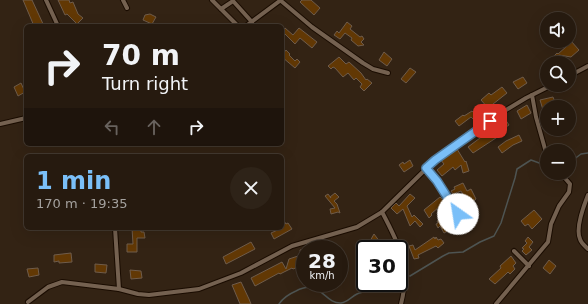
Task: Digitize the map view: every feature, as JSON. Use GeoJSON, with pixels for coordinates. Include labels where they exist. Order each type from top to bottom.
{"type":"FeatureCollection","features":[{"type":"Feature","properties":{"kind":"street"},"geometry":{"type":"LineString","coordinates":[[46,0],[57,24]]}},
{"type":"Feature","properties":{"kind":"street"},"geometry":{"type":"LineString","coordinates":[[123,0],[127,8]]}},
{"type":"Feature","properties":{"kind":"street"},"geometry":{"type":"LineString","coordinates":[[212,0],[236,24]]}},
{"type":"Feature","properties":{"kind":"street"},"geometry":{"type":"LineString","coordinates":[[249,24],[281,0],[312,26],[358,60],[373,69],[388,73]]}},
{"type":"Feature","properties":{"kind":"street"},"geometry":{"type":"LineString","coordinates":[[221,9],[233,2],[252,22]]}},
{"type":"Feature","properties":{"kind":"street"},"geometry":{"type":"LineString","coordinates":[[576,72],[588,66]]}},
{"type":"Feature","properties":{"kind":"street"},"geometry":{"type":"LineString","coordinates":[[28,302],[48,287],[62,282],[119,289],[149,295],[199,289],[241,273],[292,246],[358,227],[382,212],[435,160],[501,113],[540,91]]}},
{"type":"Feature","properties":{"kind":"street"},"geometry":{"type":"LineString","coordinates":[[532,95],[544,144]]}},
{"type":"Feature","properties":{"kind":"street"},"geometry":{"type":"LineString","coordinates":[[0,124],[24,118]]}},
{"type":"Feature","properties":{"kind":"street"},"geometry":{"type":"LineString","coordinates":[[426,168],[437,181],[458,214]]}},
{"type":"Feature","properties":{"kind":"street"},"geometry":{"type":"LineString","coordinates":[[496,304],[548,242],[551,224],[569,192],[570,184],[567,180]]}},
{"type":"Feature","properties":{"kind":"street"},"geometry":{"type":"LineString","coordinates":[[588,195],[579,222],[578,232],[580,241],[588,249]]}},
{"type":"Feature","properties":{"kind":"street"},"geometry":{"type":"LineString","coordinates":[[382,212],[397,240],[403,258],[405,275],[401,304]]}},
{"type":"Feature","properties":{"kind":"street"},"geometry":{"type":"LineString","coordinates":[[115,230],[119,289]]}},
{"type":"Feature","properties":{"kind":"street"},"geometry":{"type":"LineString","coordinates":[[514,251],[529,266]]}},
{"type":"Feature","properties":{"kind":"building"},"geometry":{"type":"Polygon","coordinates":[[[23,0],[32,0],[43,24],[33,24],[23,0]]]}},
{"type":"Feature","properties":{"kind":"building"},"geometry":{"type":"Polygon","coordinates":[[[58,0],[69,0],[70,3],[73,2],[78,14],[83,18],[77,24],[67,14],[65,15],[58,0]]]}},
{"type":"Feature","properties":{"kind":"building"},"geometry":{"type":"Polygon","coordinates":[[[302,0],[311,0],[320,8],[314,15],[300,2],[302,0]]]}},
{"type":"Feature","properties":{"kind":"building"},"geometry":{"type":"Polygon","coordinates":[[[150,14],[156,17],[152,24],[143,20],[145,15],[150,14]]]}},
{"type":"Feature","properties":{"kind":"building"},"geometry":{"type":"Polygon","coordinates":[[[347,22],[352,26],[350,29],[360,37],[362,36],[364,39],[361,42],[364,45],[358,46],[351,40],[352,38],[345,33],[340,39],[334,35],[337,31],[339,33],[347,22]]]}},
{"type":"Feature","properties":{"kind":"building"},"geometry":{"type":"Polygon","coordinates":[[[285,28],[293,35],[299,28],[317,42],[312,48],[300,38],[295,44],[284,33],[285,28]]]}},
{"type":"Feature","properties":{"kind":"building"},"geometry":{"type":"Polygon","coordinates":[[[576,47],[579,50],[572,56],[554,56],[557,53],[558,54],[565,48],[576,48],[576,47]]]}},
{"type":"Feature","properties":{"kind":"building"},"geometry":{"type":"Polygon","coordinates":[[[286,50],[295,61],[297,59],[300,62],[295,68],[284,59],[284,52],[286,50]]]}},
{"type":"Feature","properties":{"kind":"building"},"geometry":{"type":"Polygon","coordinates":[[[384,52],[392,59],[387,66],[379,60],[384,52]]]}},
{"type":"Feature","properties":{"kind":"building"},"geometry":{"type":"Polygon","coordinates":[[[339,57],[346,64],[349,62],[366,80],[367,79],[372,83],[364,91],[360,87],[362,84],[356,78],[354,80],[348,73],[343,77],[335,68],[333,67],[331,69],[328,66],[339,57]]]}},
{"type":"Feature","properties":{"kind":"building"},"geometry":{"type":"Polygon","coordinates":[[[410,68],[416,72],[406,83],[401,79],[410,68]]]}},
{"type":"Feature","properties":{"kind":"building"},"geometry":{"type":"Polygon","coordinates":[[[523,77],[527,83],[518,89],[513,82],[523,77]]]}},
{"type":"Feature","properties":{"kind":"building"},"geometry":{"type":"Polygon","coordinates":[[[21,83],[24,93],[18,96],[14,87],[21,83]]]}},
{"type":"Feature","properties":{"kind":"building"},"geometry":{"type":"Polygon","coordinates":[[[502,87],[507,93],[488,108],[481,100],[489,93],[491,95],[502,87]]]}},
{"type":"Feature","properties":{"kind":"building"},"geometry":{"type":"Polygon","coordinates":[[[553,97],[554,100],[540,100],[553,97]]]}},
{"type":"Feature","properties":{"kind":"building"},"geometry":{"type":"Polygon","coordinates":[[[527,105],[531,113],[521,119],[517,111],[527,105]]]}},
{"type":"Feature","properties":{"kind":"building"},"geometry":{"type":"Polygon","coordinates":[[[476,110],[481,117],[475,121],[471,117],[459,126],[455,121],[463,115],[464,116],[476,110]]]}},
{"type":"Feature","properties":{"kind":"building"},"geometry":{"type":"Polygon","coordinates":[[[505,119],[509,125],[506,127],[506,130],[498,134],[499,136],[473,153],[468,147],[496,126],[495,124],[505,119]]]}},
{"type":"Feature","properties":{"kind":"building"},"geometry":{"type":"Polygon","coordinates":[[[519,135],[522,141],[513,145],[502,153],[498,147],[506,141],[519,135]]]}},
{"type":"Feature","properties":{"kind":"building"},"geometry":{"type":"Polygon","coordinates":[[[457,149],[465,162],[466,161],[469,171],[463,173],[461,165],[455,170],[453,167],[442,176],[437,170],[444,164],[441,160],[457,149]]]}},
{"type":"Feature","properties":{"kind":"building"},"geometry":{"type":"Polygon","coordinates":[[[410,160],[413,166],[404,172],[399,165],[410,160]]]}},
{"type":"Feature","properties":{"kind":"building"},"geometry":{"type":"Polygon","coordinates":[[[463,183],[467,191],[471,189],[476,199],[475,200],[468,203],[461,191],[453,194],[451,191],[455,189],[454,187],[463,183]]]}},
{"type":"Feature","properties":{"kind":"building"},"geometry":{"type":"Polygon","coordinates":[[[335,193],[339,197],[334,201],[337,204],[340,213],[338,212],[331,214],[330,209],[335,208],[325,196],[328,194],[330,197],[335,193]]]}},
{"type":"Feature","properties":{"kind":"building"},"geometry":{"type":"Polygon","coordinates":[[[410,194],[415,198],[407,206],[412,217],[414,215],[423,224],[420,227],[415,221],[410,226],[403,209],[397,214],[391,208],[396,203],[399,206],[410,194]]]}},
{"type":"Feature","properties":{"kind":"building"},"geometry":{"type":"Polygon","coordinates":[[[440,197],[446,203],[440,206],[431,214],[432,215],[429,218],[424,210],[440,197]]]}},
{"type":"Feature","properties":{"kind":"building"},"geometry":{"type":"Polygon","coordinates":[[[534,210],[542,219],[532,229],[528,224],[525,226],[521,221],[534,210]]]}},
{"type":"Feature","properties":{"kind":"building"},"geometry":{"type":"Polygon","coordinates":[[[449,214],[454,223],[450,225],[452,229],[444,233],[440,226],[438,228],[436,224],[438,223],[437,221],[449,214]]]}},
{"type":"Feature","properties":{"kind":"building"},"geometry":{"type":"Polygon","coordinates":[[[284,221],[286,224],[288,223],[292,229],[274,239],[271,233],[278,230],[284,230],[284,221]]]}},
{"type":"Feature","properties":{"kind":"building"},"geometry":{"type":"Polygon","coordinates":[[[132,230],[141,230],[141,232],[144,232],[145,238],[137,238],[137,252],[127,252],[127,244],[133,244],[132,230]]]}},
{"type":"Feature","properties":{"kind":"building"},"geometry":{"type":"Polygon","coordinates":[[[374,234],[378,240],[371,240],[374,234]]]}},
{"type":"Feature","properties":{"kind":"building"},"geometry":{"type":"Polygon","coordinates":[[[434,237],[438,240],[441,239],[444,243],[438,248],[436,246],[418,255],[419,258],[414,259],[409,246],[413,245],[415,250],[434,237]]]}},
{"type":"Feature","properties":{"kind":"building"},"geometry":{"type":"Polygon","coordinates":[[[528,237],[533,242],[529,247],[532,250],[526,255],[522,251],[524,249],[522,248],[527,243],[525,241],[528,237]]]}},
{"type":"Feature","properties":{"kind":"building"},"geometry":{"type":"Polygon","coordinates":[[[251,242],[255,249],[226,264],[223,257],[251,242]]]}},
{"type":"Feature","properties":{"kind":"building"},"geometry":{"type":"Polygon","coordinates":[[[71,253],[72,262],[54,262],[54,255],[71,253]]]}},
{"type":"Feature","properties":{"kind":"building"},"geometry":{"type":"Polygon","coordinates":[[[511,256],[516,263],[513,266],[515,269],[510,274],[508,272],[495,284],[489,279],[511,256]]]}},
{"type":"Feature","properties":{"kind":"building"},"geometry":{"type":"Polygon","coordinates":[[[296,257],[296,268],[292,268],[280,274],[279,273],[255,286],[251,278],[282,262],[286,269],[289,259],[296,257]]]}},
{"type":"Feature","properties":{"kind":"building"},"geometry":{"type":"Polygon","coordinates":[[[549,260],[556,266],[550,274],[543,268],[549,260]]]}},
{"type":"Feature","properties":{"kind":"building"},"geometry":{"type":"Polygon","coordinates":[[[95,264],[107,265],[106,273],[95,272],[95,264]]]}},
{"type":"Feature","properties":{"kind":"building"},"geometry":{"type":"Polygon","coordinates":[[[38,268],[39,275],[29,277],[27,269],[38,268]]]}},
{"type":"Feature","properties":{"kind":"building"},"geometry":{"type":"Polygon","coordinates":[[[130,270],[141,271],[142,278],[131,279],[130,270]]]}},
{"type":"Feature","properties":{"kind":"building"},"geometry":{"type":"Polygon","coordinates":[[[241,282],[251,304],[240,304],[232,285],[241,282]]]}},
{"type":"Feature","properties":{"kind":"waterway"},"geometry":{"type":"LineString","coordinates":[[576,158],[581,154],[588,153]]}},
{"type":"Feature","properties":{"kind":"waterway"},"geometry":{"type":"LineString","coordinates":[[410,276],[449,253],[463,252],[494,236],[501,223],[517,169],[531,160],[540,163]]}},
{"type":"Feature","properties":{"kind":"waterway"},"geometry":{"type":"LineString","coordinates":[[279,304],[289,295],[304,288],[317,289],[330,300],[341,303],[346,302],[359,293],[364,292]]}},
{"type":"Feature","properties":{"kind":"route"},"geometry":{"type":"LineString","coordinates":[[458,214],[437,181],[426,168],[490,121]]}}]}
